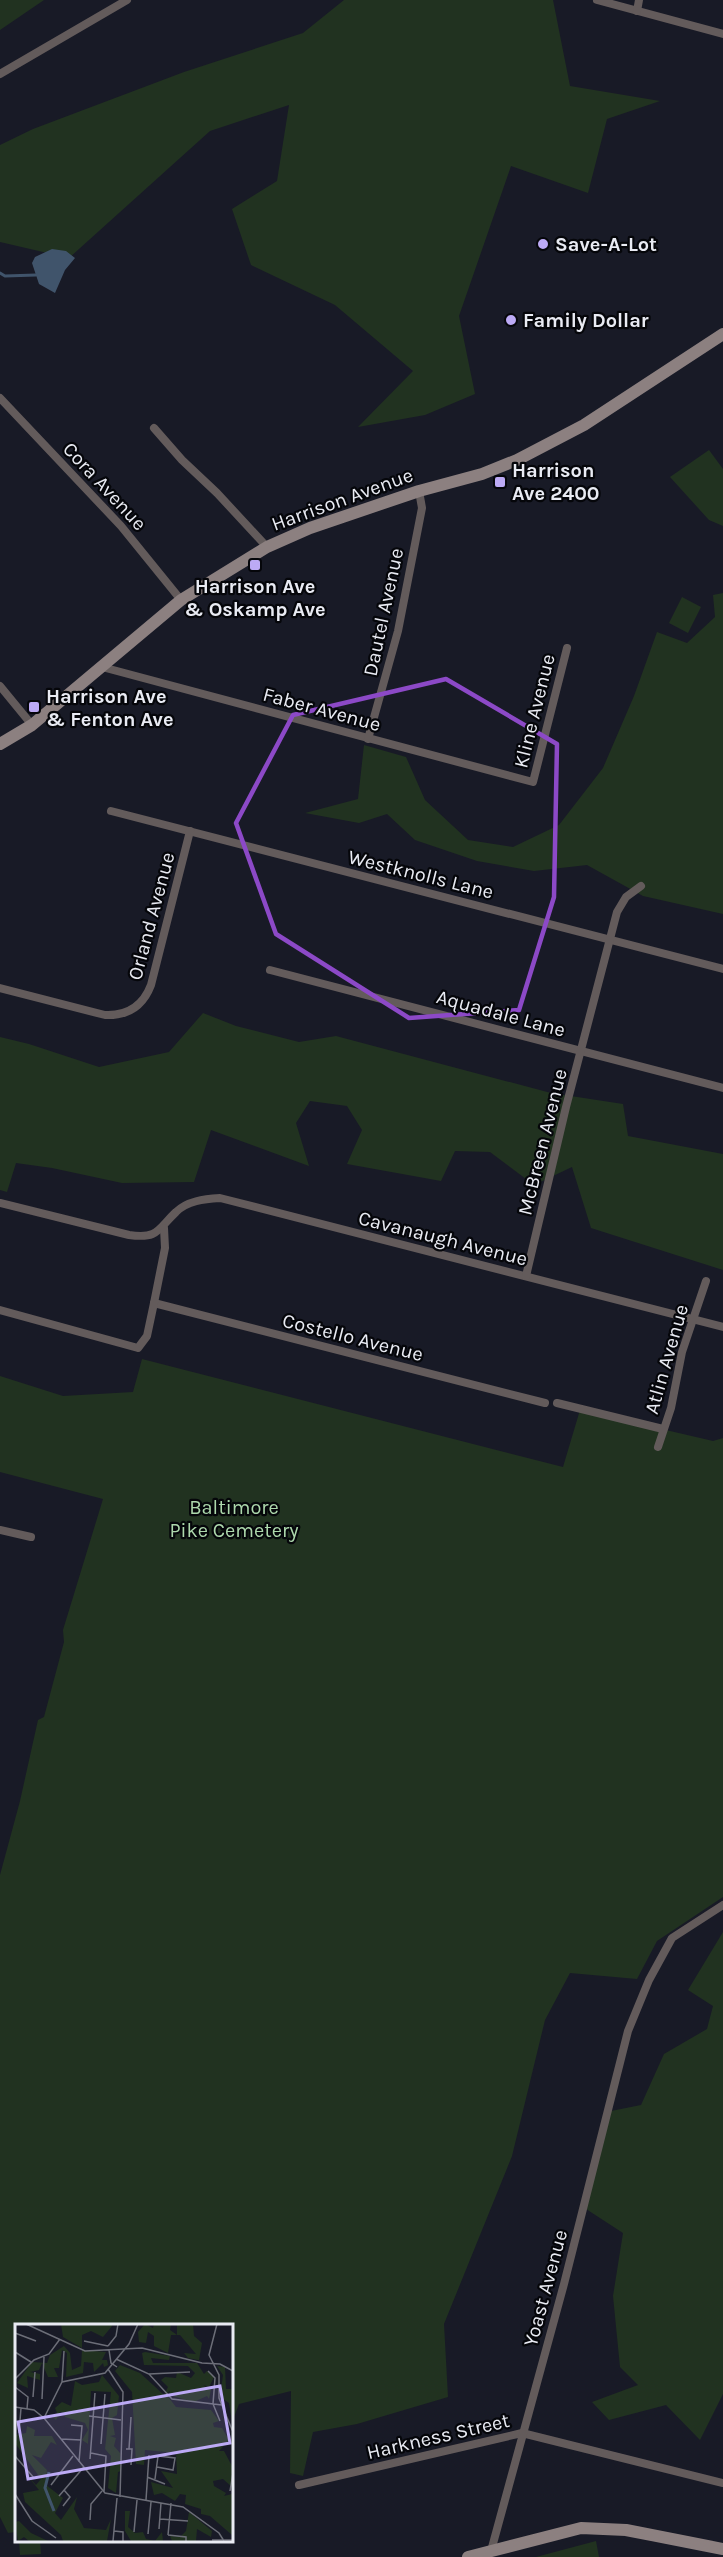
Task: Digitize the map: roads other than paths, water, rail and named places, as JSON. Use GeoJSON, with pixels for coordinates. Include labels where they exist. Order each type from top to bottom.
{"type":"FeatureCollection","features":[{"type":"Feature","properties":{"kind":"main road","name":"Harrison Avenue"},"geometry":{"type":"LineString","coordinates":[[0,744],[32,725],[182,600],[267,547],[310,528],[419,491],[482,474],[551,444],[722,337]]}},
{"type":"Feature","properties":{"kind":"main road"},"geometry":{"type":"LineString","coordinates":[[468,2557],[491,2551],[509,2552],[559,2532],[602,2527],[723,2549]]}},
{"type":"Feature","properties":{"kind":"street"},"geometry":{"type":"LineString","coordinates":[[0,74],[127,0]]}},
{"type":"Feature","properties":{"kind":"street"},"geometry":{"type":"LineString","coordinates":[[597,0],[723,34]]}},
{"type":"Feature","properties":{"kind":"street"},"geometry":{"type":"LineString","coordinates":[[637,11],[639,0]]}},
{"type":"Feature","properties":{"kind":"street","name":"Cora Avenue"},"geometry":{"type":"LineString","coordinates":[[0,398],[121,526],[182,600]]}},
{"type":"Feature","properties":{"kind":"street"},"geometry":{"type":"LineString","coordinates":[[154,428],[267,547]]}},
{"type":"Feature","properties":{"kind":"street","name":"Dautel Avenue"},"geometry":{"type":"LineString","coordinates":[[368,739],[398,631],[422,508],[419,491]]}},
{"type":"Feature","properties":{"kind":"street","name":"Kline Avenue"},"geometry":{"type":"LineString","coordinates":[[533,782],[567,648]]}},
{"type":"Feature","properties":{"kind":"street","name":"Faber Avenue"},"geometry":{"type":"LineString","coordinates":[[102,667],[533,782]]}},
{"type":"Feature","properties":{"kind":"street"},"geometry":{"type":"LineString","coordinates":[[0,686],[32,725]]}},
{"type":"Feature","properties":{"kind":"street","name":"Westknolls Lane"},"geometry":{"type":"LineString","coordinates":[[111,811],[723,969]]}},
{"type":"Feature","properties":{"kind":"street","name":"Orland Avenue"},"geometry":{"type":"LineString","coordinates":[[0,988],[105,1015],[122,1014],[137,1006],[151,985],[190,831]]}},
{"type":"Feature","properties":{"kind":"street","name":"McBreen Avenue"},"geometry":{"type":"LineString","coordinates":[[526,1276],[610,940],[621,904],[641,885]]}},
{"type":"Feature","properties":{"kind":"street","name":"Aquadale Lane"},"geometry":{"type":"LineString","coordinates":[[270,970],[723,1088]]}},
{"type":"Feature","properties":{"kind":"street","name":"Cavanaugh Avenue"},"geometry":{"type":"LineString","coordinates":[[164,1228],[176,1212],[187,1205],[220,1198],[723,1327]]}},
{"type":"Feature","properties":{"kind":"street"},"geometry":{"type":"LineString","coordinates":[[0,1203],[129,1235],[147,1237],[164,1228],[165,1248],[147,1336],[138,1348],[0,1310]]}},
{"type":"Feature","properties":{"kind":"street","name":"Atlin Avenue"},"geometry":{"type":"LineString","coordinates":[[658,1447],[671,1408],[682,1352],[706,1281]]}},
{"type":"Feature","properties":{"kind":"street","name":"Costello Avenue"},"geometry":{"type":"LineString","coordinates":[[154,1304],[544,1403]]}},
{"type":"Feature","properties":{"kind":"street"},"geometry":{"type":"LineString","coordinates":[[557,1403],[663,1429]]}},
{"type":"Feature","properties":{"kind":"street"},"geometry":{"type":"LineString","coordinates":[[0,1530],[31,1537]]}},
{"type":"Feature","properties":{"kind":"street","name":"Yoast Avenue"},"geometry":{"type":"LineString","coordinates":[[491,2551],[564,2284],[628,2031],[649,1980],[672,1938],[723,1905]]}},
{"type":"Feature","properties":{"kind":"street","name":"Harkness Street"},"geometry":{"type":"LineString","coordinates":[[299,2485],[522,2433],[723,2483]]}},
{"type":"Feature","properties":{"kind":"water"},"geometry":{"type":"Polygon","coordinates":[[[52,249],[66,251],[75,258],[65,270],[55,293],[39,284],[32,263],[35,257],[52,249]]]}},
{"type":"Feature","properties":{"kind":"waterway"},"geometry":{"type":"LineString","coordinates":[[0,273],[5,276],[36,275]]}},
{"type":"Feature","properties":{"kind":"place","name":"Save-A-Lot"},"geometry":{"type":"Point","coordinates":[543,244]}},
{"type":"Feature","properties":{"kind":"place","name":"Family Dollar"},"geometry":{"type":"Point","coordinates":[511,320]}},
{"type":"Feature","properties":{"kind":"place","name":"Harrison Ave 2400"},"geometry":{"type":"Point","coordinates":[500,482]}},
{"type":"Feature","properties":{"kind":"place","name":"Harrison Ave & Oskamp Ave"},"geometry":{"type":"Point","coordinates":[255,565]}},
{"type":"Feature","properties":{"kind":"place","name":"Harrison Ave & Fenton Ave"},"geometry":{"type":"Point","coordinates":[34,707]}},
{"type":"Feature","properties":{"kind":"park label","name":"Baltimore Pike Cemetery"},"geometry":{"type":"Point","coordinates":[234,1518]}}]}
